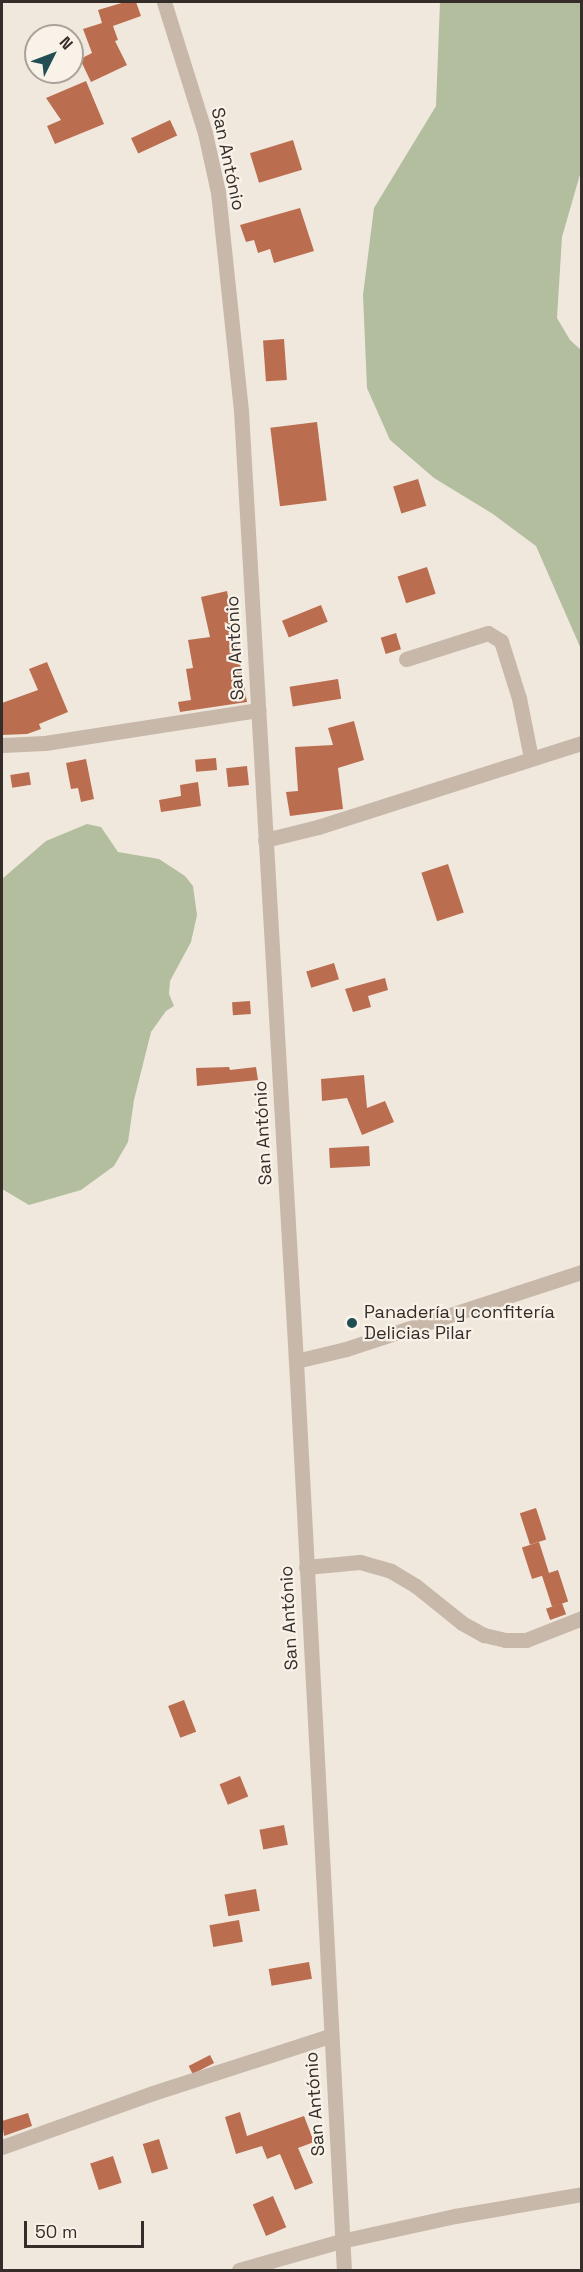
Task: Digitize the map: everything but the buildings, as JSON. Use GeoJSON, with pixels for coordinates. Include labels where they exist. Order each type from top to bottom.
{"type":"FeatureCollection","features":[{"type":"Feature","properties":{"kind":"street","name":"San António"},"geometry":{"type":"LineString","coordinates":[[164,2],[205,134],[218,192],[242,411],[296,1361],[344,2271]]}},
{"type":"Feature","properties":{"kind":"street"},"geometry":{"type":"LineString","coordinates":[[406,659],[488,633],[501,641],[519,698],[531,758]]}},
{"type":"Feature","properties":{"kind":"street"},"geometry":{"type":"LineString","coordinates":[[2,745],[45,743],[258,710]]}},
{"type":"Feature","properties":{"kind":"street"},"geometry":{"type":"LineString","coordinates":[[266,840],[318,827],[582,743]]}},
{"type":"Feature","properties":{"kind":"street"},"geometry":{"type":"LineString","coordinates":[[296,1361],[346,1349],[582,1272]]}},
{"type":"Feature","properties":{"kind":"street"},"geometry":{"type":"LineString","coordinates":[[306,1568],[360,1562],[391,1571],[416,1586],[462,1623],[484,1635],[505,1640],[526,1640],[582,1618]]}},
{"type":"Feature","properties":{"kind":"street"},"geometry":{"type":"LineString","coordinates":[[2,2147],[153,2092],[330,2036]]}},
{"type":"Feature","properties":{"kind":"street"},"geometry":{"type":"LineString","coordinates":[[238,2271],[341,2241],[455,2216],[582,2194]]}},
{"type":"Feature","properties":{"kind":"green space"},"geometry":{"type":"Polygon","coordinates":[[[440,2],[581,2],[581,171],[562,237],[557,318],[570,340],[581,350],[581,649],[536,546],[493,514],[434,478],[390,440],[367,388],[363,295],[374,208],[436,106],[440,2]]]}},
{"type":"Feature","properties":{"kind":"green space"},"geometry":{"type":"Polygon","coordinates":[[[87,824],[101,827],[118,852],[159,859],[185,876],[193,886],[197,915],[191,942],[170,981],[169,994],[174,1006],[166,1011],[151,1032],[134,1100],[128,1142],[114,1166],[81,1190],[29,1205],[2,1189],[2,879],[46,841],[87,824]]]}},
{"type":"Feature","properties":{"kind":"place","name":"Panadería y confitería Delicias Pilar"},"geometry":{"type":"Point","coordinates":[352,1323]}}]}
